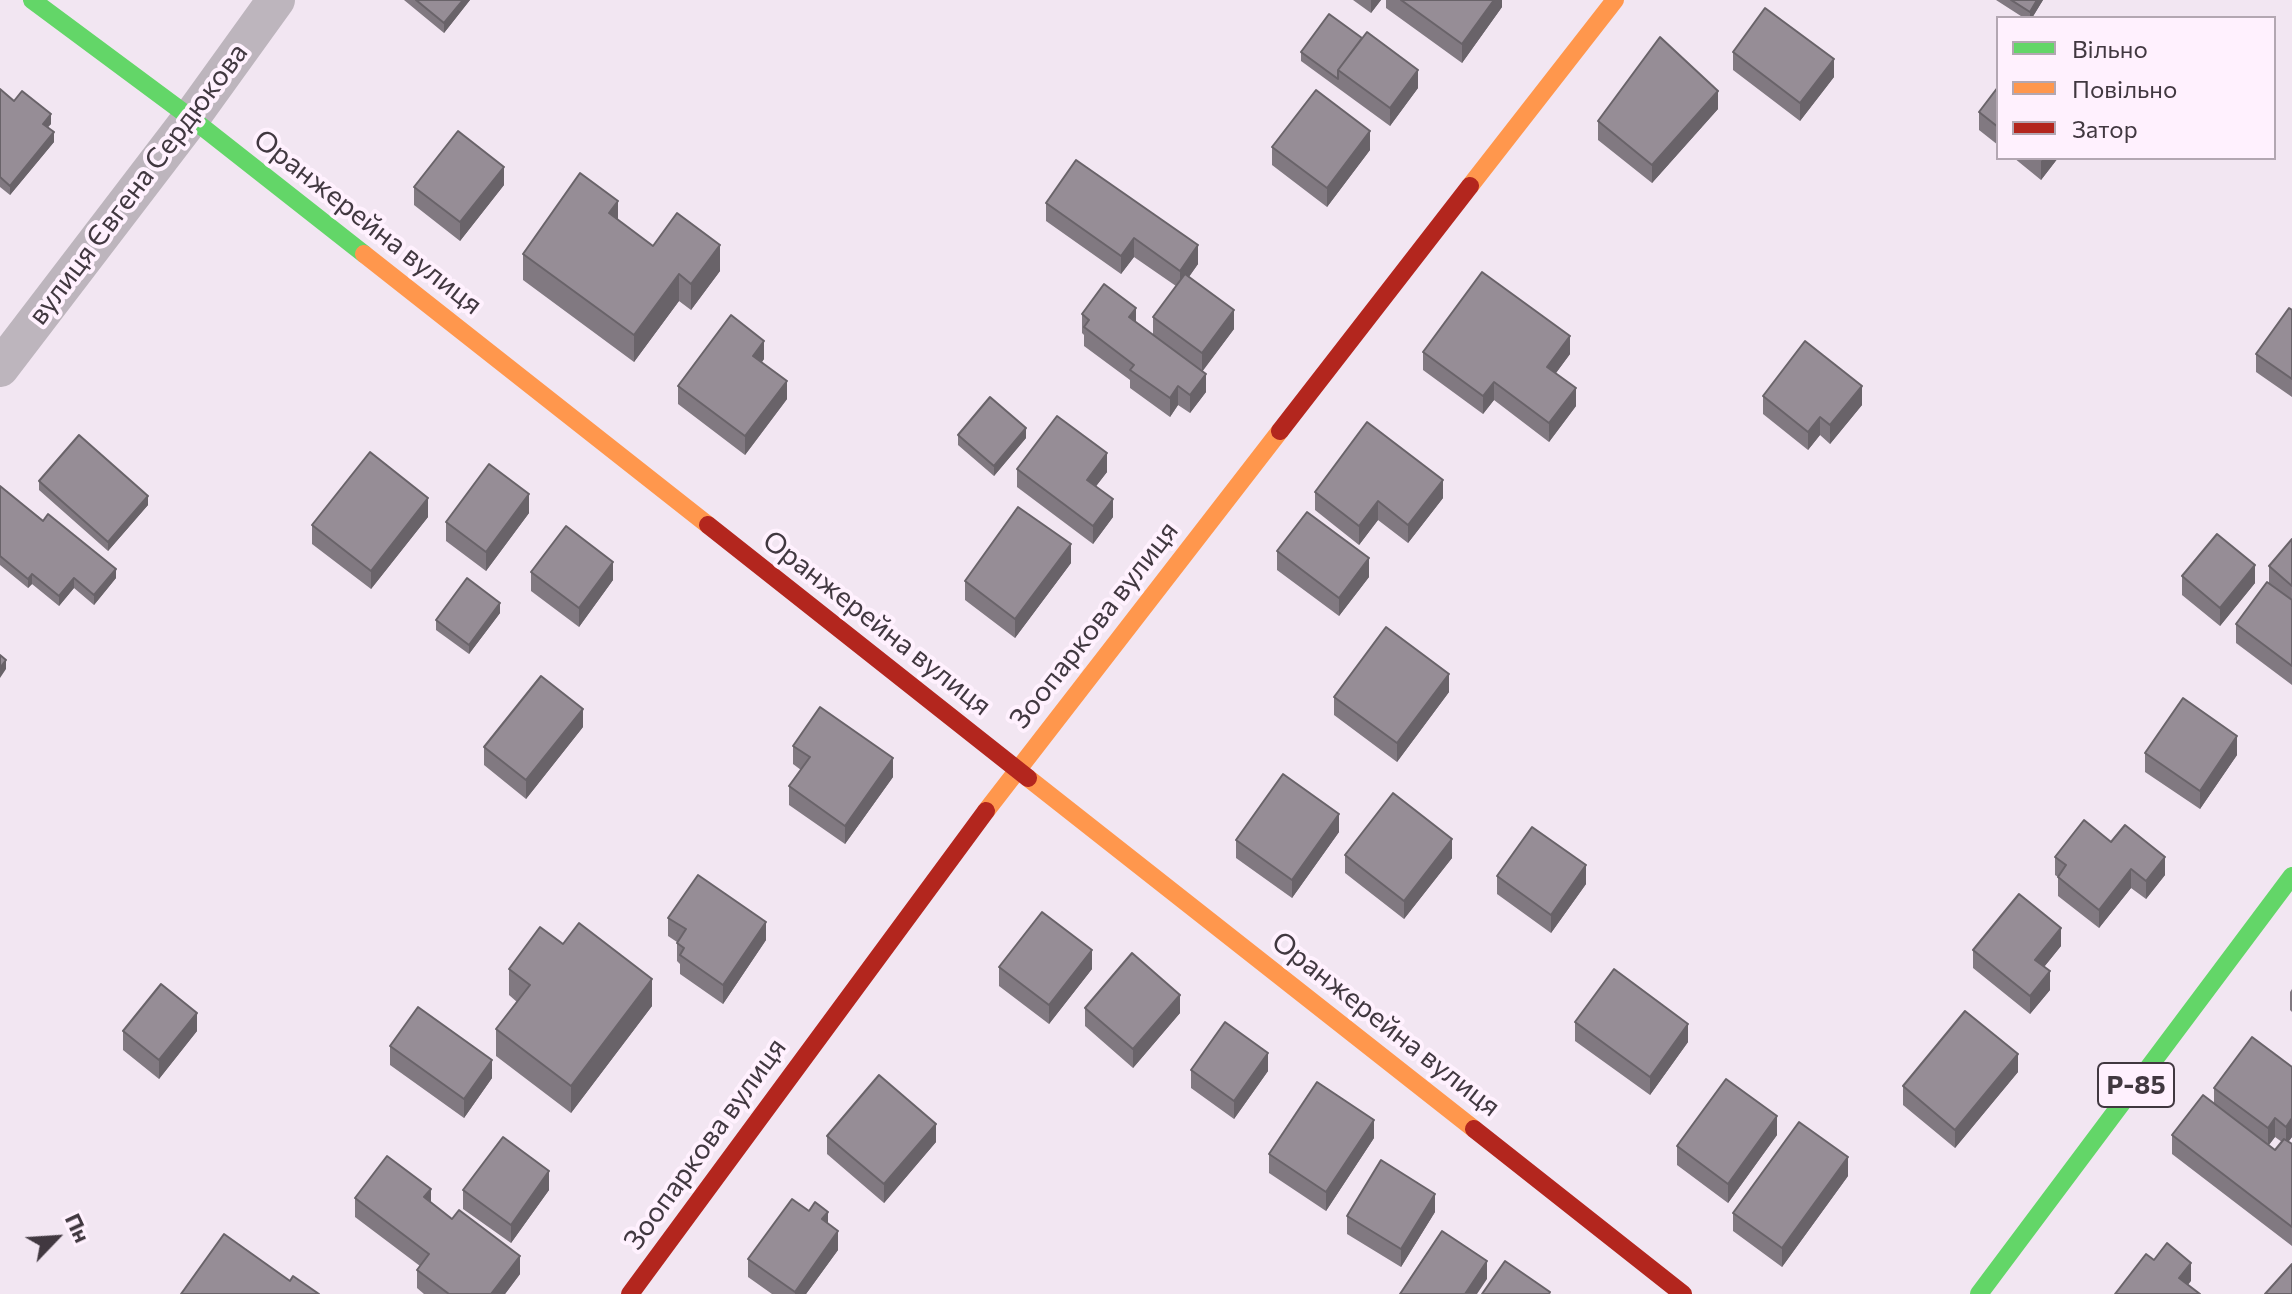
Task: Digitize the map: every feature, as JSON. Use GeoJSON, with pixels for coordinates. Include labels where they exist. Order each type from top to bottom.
{"type":"FeatureCollection","features":[{"type":"Feature","properties":{"kind":"street","name":"Оранжерейна вулиця"},"geometry":{"type":"LineString","coordinates":[[32,0],[191,118],[1683,1294]]}},
{"type":"Feature","properties":{"kind":"street","name":"вулиця Євгена Сердюкова"},"geometry":{"type":"LineString","coordinates":[[0,368],[191,118],[276,0]]}},
{"type":"Feature","properties":{"kind":"street","name":"Зоопаркова вулиця"},"geometry":{"type":"LineString","coordinates":[[630,1294],[1017,769],[1615,0]]}},
{"type":"Feature","properties":{"kind":"street","name":"Р-85"},"geometry":{"type":"LineString","coordinates":[[1979,1294],[2292,876]]}},
{"type":"Feature","properties":{"kind":"building"},"geometry":{"type":"Polygon","coordinates":[[[416,0],[463,0],[444,23],[416,0]]]}},
{"type":"Feature","properties":{"kind":"building"},"geometry":{"type":"Polygon","coordinates":[[[1401,0],[1494,0],[1462,44],[1401,0]]]}},
{"type":"Feature","properties":{"kind":"building"},"geometry":{"type":"Polygon","coordinates":[[[2011,0],[2037,0],[2030,12],[2011,0]]]}},
{"type":"Feature","properties":{"kind":"building"},"geometry":{"type":"Polygon","coordinates":[[[1765,8],[1834,59],[1800,103],[1733,52],[1765,8]]]}},
{"type":"Feature","properties":{"kind":"building"},"geometry":{"type":"Polygon","coordinates":[[[1329,14],[1362,38],[1338,70],[1338,79],[1301,52],[1329,14]]]}},
{"type":"Feature","properties":{"kind":"building"},"geometry":{"type":"Polygon","coordinates":[[[1367,32],[1418,70],[1390,108],[1338,70],[1367,32]]]}},
{"type":"Feature","properties":{"kind":"building"},"geometry":{"type":"Polygon","coordinates":[[[1660,37],[1718,91],[1652,165],[1598,121],[1660,37]]]}},
{"type":"Feature","properties":{"kind":"building"},"geometry":{"type":"Polygon","coordinates":[[[0,89],[14,101],[22,91],[51,114],[43,124],[54,132],[10,186],[0,177],[0,89]]]}},
{"type":"Feature","properties":{"kind":"building"},"geometry":{"type":"Polygon","coordinates":[[[1316,90],[1370,131],[1327,188],[1272,147],[1316,90]]]}},
{"type":"Feature","properties":{"kind":"building"},"geometry":{"type":"Polygon","coordinates":[[[1996,90],[1996,125],[1979,112],[1996,90]]]}},
{"type":"Feature","properties":{"kind":"building"},"geometry":{"type":"Polygon","coordinates":[[[458,131],[504,167],[460,222],[414,187],[458,131]]]}},
{"type":"Feature","properties":{"kind":"building"},"geometry":{"type":"Polygon","coordinates":[[[1076,160],[1198,245],[1180,271],[1134,238],[1121,256],[1046,203],[1076,160]]]}},
{"type":"Feature","properties":{"kind":"building"},"geometry":{"type":"Polygon","coordinates":[[[580,173],[618,201],[609,213],[653,246],[677,213],[720,245],[691,284],[679,274],[634,335],[523,254],[580,173]]]}},
{"type":"Feature","properties":{"kind":"building"},"geometry":{"type":"Polygon","coordinates":[[[1482,272],[1570,336],[1547,367],[1576,388],[1549,423],[1494,382],[1483,396],[1423,352],[1482,272]]]}},
{"type":"Feature","properties":{"kind":"building"},"geometry":{"type":"Polygon","coordinates":[[[1185,274],[1234,310],[1202,353],[1153,317],[1185,274]]]}},
{"type":"Feature","properties":{"kind":"building"},"geometry":{"type":"Polygon","coordinates":[[[1104,284],[1136,308],[1129,317],[1206,374],[1190,395],[1178,386],[1170,398],[1130,370],[1134,365],[1084,327],[1089,320],[1082,314],[1104,284]]]}},
{"type":"Feature","properties":{"kind":"building"},"geometry":{"type":"Polygon","coordinates":[[[2289,308],[2292,310],[2292,379],[2256,354],[2289,308]]]}},
{"type":"Feature","properties":{"kind":"building"},"geometry":{"type":"Polygon","coordinates":[[[731,315],[764,341],[753,356],[787,381],[745,436],[678,386],[731,315]]]}},
{"type":"Feature","properties":{"kind":"building"},"geometry":{"type":"Polygon","coordinates":[[[1805,341],[1862,386],[1830,425],[1820,417],[1808,432],[1763,396],[1805,341]]]}},
{"type":"Feature","properties":{"kind":"building"},"geometry":{"type":"Polygon","coordinates":[[[990,397],[1026,428],[994,466],[958,435],[990,397]]]}},
{"type":"Feature","properties":{"kind":"building"},"geometry":{"type":"Polygon","coordinates":[[[1057,416],[1107,453],[1087,480],[1113,499],[1093,526],[1017,469],[1057,416]]]}},
{"type":"Feature","properties":{"kind":"building"},"geometry":{"type":"Polygon","coordinates":[[[1367,422],[1443,480],[1408,525],[1378,501],[1359,526],[1315,492],[1367,422]]]}},
{"type":"Feature","properties":{"kind":"building"},"geometry":{"type":"Polygon","coordinates":[[[79,435],[148,496],[108,542],[39,481],[79,435]]]}},
{"type":"Feature","properties":{"kind":"building"},"geometry":{"type":"Polygon","coordinates":[[[370,452],[428,498],[371,571],[312,525],[370,452]]]}},
{"type":"Feature","properties":{"kind":"building"},"geometry":{"type":"Polygon","coordinates":[[[489,464],[529,494],[486,552],[446,522],[489,464]]]}},
{"type":"Feature","properties":{"kind":"building"},"geometry":{"type":"Polygon","coordinates":[[[0,486],[43,521],[48,514],[116,569],[94,595],[74,578],[59,596],[32,574],[28,579],[0,556],[0,486]]]}},
{"type":"Feature","properties":{"kind":"building"},"geometry":{"type":"Polygon","coordinates":[[[1018,507],[1071,544],[1015,619],[965,581],[1018,507]]]}},
{"type":"Feature","properties":{"kind":"building"},"geometry":{"type":"Polygon","coordinates":[[[1307,512],[1369,558],[1339,598],[1277,551],[1307,512]]]}},
{"type":"Feature","properties":{"kind":"building"},"geometry":{"type":"Polygon","coordinates":[[[566,526],[613,562],[579,608],[531,572],[566,526]]]}},
{"type":"Feature","properties":{"kind":"building"},"geometry":{"type":"Polygon","coordinates":[[[2217,534],[2255,565],[2220,608],[2182,576],[2217,534]]]}},
{"type":"Feature","properties":{"kind":"building"},"geometry":{"type":"Polygon","coordinates":[[[2292,539],[2292,586],[2269,566],[2292,539]]]}},
{"type":"Feature","properties":{"kind":"building"},"geometry":{"type":"Polygon","coordinates":[[[467,578],[500,603],[469,645],[436,620],[467,578]]]}},
{"type":"Feature","properties":{"kind":"building"},"geometry":{"type":"Polygon","coordinates":[[[2267,582],[2292,600],[2292,666],[2236,624],[2267,582]]]}},
{"type":"Feature","properties":{"kind":"building"},"geometry":{"type":"Polygon","coordinates":[[[1386,627],[1449,674],[1397,743],[1334,697],[1386,627]]]}},
{"type":"Feature","properties":{"kind":"building"},"geometry":{"type":"Polygon","coordinates":[[[541,676],[583,709],[526,780],[484,747],[541,676]]]}},
{"type":"Feature","properties":{"kind":"building"},"geometry":{"type":"Polygon","coordinates":[[[2183,698],[2237,736],[2200,791],[2145,753],[2183,698]]]}},
{"type":"Feature","properties":{"kind":"building"},"geometry":{"type":"Polygon","coordinates":[[[820,707],[893,758],[845,826],[789,786],[810,757],[793,746],[820,707]]]}},
{"type":"Feature","properties":{"kind":"building"},"geometry":{"type":"Polygon","coordinates":[[[1283,774],[1339,814],[1292,880],[1236,840],[1283,774]]]}},
{"type":"Feature","properties":{"kind":"building"},"geometry":{"type":"Polygon","coordinates":[[[1393,793],[1452,839],[1404,901],[1345,855],[1393,793]]]}},
{"type":"Feature","properties":{"kind":"building"},"geometry":{"type":"Polygon","coordinates":[[[2084,820],[2111,842],[2125,825],[2165,857],[2146,881],[2131,869],[2099,910],[2058,877],[2066,865],[2055,857],[2084,820]]]}},
{"type":"Feature","properties":{"kind":"building"},"geometry":{"type":"Polygon","coordinates":[[[1532,827],[1586,865],[1551,915],[1497,876],[1532,827]]]}},
{"type":"Feature","properties":{"kind":"building"},"geometry":{"type":"Polygon","coordinates":[[[698,875],[766,922],[723,985],[680,955],[684,948],[677,943],[686,929],[668,918],[698,875]]]}},
{"type":"Feature","properties":{"kind":"building"},"geometry":{"type":"Polygon","coordinates":[[[2019,894],[2061,928],[2035,960],[2050,971],[2030,996],[1973,950],[2019,894]]]}},
{"type":"Feature","properties":{"kind":"building"},"geometry":{"type":"Polygon","coordinates":[[[1042,912],[1092,950],[1049,1005],[999,967],[1042,912]]]}},
{"type":"Feature","properties":{"kind":"building"},"geometry":{"type":"Polygon","coordinates":[[[579,923],[652,979],[571,1086],[496,1029],[530,985],[509,969],[540,927],[563,944],[579,923]]]}},
{"type":"Feature","properties":{"kind":"building"},"geometry":{"type":"Polygon","coordinates":[[[1132,953],[1180,995],[1133,1049],[1085,1008],[1132,953]]]}},
{"type":"Feature","properties":{"kind":"building"},"geometry":{"type":"Polygon","coordinates":[[[1614,969],[1688,1024],[1650,1077],[1575,1022],[1614,969]]]}},
{"type":"Feature","properties":{"kind":"building"},"geometry":{"type":"Polygon","coordinates":[[[161,984],[197,1013],[159,1060],[123,1031],[161,984]]]}},
{"type":"Feature","properties":{"kind":"building"},"geometry":{"type":"Polygon","coordinates":[[[418,1007],[492,1060],[464,1099],[390,1046],[418,1007]]]}},
{"type":"Feature","properties":{"kind":"building"},"geometry":{"type":"Polygon","coordinates":[[[1965,1011],[2018,1054],[1955,1130],[1903,1086],[1965,1011]]]}},
{"type":"Feature","properties":{"kind":"building"},"geometry":{"type":"Polygon","coordinates":[[[1225,1022],[1268,1053],[1234,1101],[1191,1070],[1225,1022]]]}},
{"type":"Feature","properties":{"kind":"building"},"geometry":{"type":"Polygon","coordinates":[[[2252,1037],[2292,1067],[2292,1118],[2286,1127],[2275,1118],[2268,1128],[2214,1088],[2252,1037]]]}},
{"type":"Feature","properties":{"kind":"building"},"geometry":{"type":"Polygon","coordinates":[[[879,1075],[936,1124],[884,1184],[827,1136],[879,1075]]]}},
{"type":"Feature","properties":{"kind":"building"},"geometry":{"type":"Polygon","coordinates":[[[1726,1079],[1777,1116],[1728,1184],[1677,1146],[1726,1079]]]}},
{"type":"Feature","properties":{"kind":"building"},"geometry":{"type":"Polygon","coordinates":[[[1317,1082],[1374,1120],[1326,1192],[1269,1154],[1317,1082]]]}},
{"type":"Feature","properties":{"kind":"building"},"geometry":{"type":"Polygon","coordinates":[[[2203,1095],[2275,1150],[2284,1139],[2292,1144],[2292,1227],[2172,1135],[2203,1095]]]}},
{"type":"Feature","properties":{"kind":"building"},"geometry":{"type":"Polygon","coordinates":[[[1799,1122],[1848,1157],[1782,1248],[1733,1213],[1799,1122]]]}},
{"type":"Feature","properties":{"kind":"building"},"geometry":{"type":"Polygon","coordinates":[[[503,1137],[549,1171],[511,1225],[463,1190],[503,1137]]]}},
{"type":"Feature","properties":{"kind":"building"},"geometry":{"type":"Polygon","coordinates":[[[387,1156],[431,1189],[424,1197],[452,1219],[459,1210],[520,1256],[491,1294],[449,1294],[417,1270],[429,1254],[355,1198],[387,1156]]]}},
{"type":"Feature","properties":{"kind":"building"},"geometry":{"type":"Polygon","coordinates":[[[1381,1160],[1435,1194],[1401,1249],[1347,1216],[1381,1160]]]}},
{"type":"Feature","properties":{"kind":"building"},"geometry":{"type":"Polygon","coordinates":[[[792,1199],[809,1211],[815,1202],[828,1212],[822,1219],[838,1231],[795,1292],[748,1259],[792,1199]]]}},
{"type":"Feature","properties":{"kind":"building"},"geometry":{"type":"Polygon","coordinates":[[[1442,1231],[1487,1261],[1465,1294],[1400,1294],[1442,1231]]]}},
{"type":"Feature","properties":{"kind":"building"},"geometry":{"type":"Polygon","coordinates":[[[224,1234],[290,1281],[293,1276],[319,1294],[181,1294],[224,1234]]]}},
{"type":"Feature","properties":{"kind":"building"},"geometry":{"type":"Polygon","coordinates":[[[2167,1243],[2191,1263],[2179,1278],[2200,1294],[2115,1294],[2146,1254],[2154,1260],[2167,1243]]]}},
{"type":"Feature","properties":{"kind":"building"},"geometry":{"type":"Polygon","coordinates":[[[1505,1261],[1550,1292],[1549,1294],[1482,1294],[1505,1261]]]}},
{"type":"Feature","properties":{"kind":"building"},"geometry":{"type":"Polygon","coordinates":[[[2292,1264],[2292,1294],[2265,1294],[2292,1264]]]}},
{"type":"Feature","properties":{"kind":"traffic: fast"},"geometry":{"type":"LineString","coordinates":[[32,0],[191,118],[364,254]]}},
{"type":"Feature","properties":{"kind":"traffic: fast"},"geometry":{"type":"LineString","coordinates":[[1979,1294],[2292,876]]}},
{"type":"Feature","properties":{"kind":"traffic: slow"},"geometry":{"type":"LineString","coordinates":[[1470,186],[1615,0]]}},
{"type":"Feature","properties":{"kind":"traffic: slow"},"geometry":{"type":"LineString","coordinates":[[364,254],[708,525]]}},
{"type":"Feature","properties":{"kind":"traffic: slow"},"geometry":{"type":"LineString","coordinates":[[986,811],[1280,431]]}},
{"type":"Feature","properties":{"kind":"traffic: slow"},"geometry":{"type":"LineString","coordinates":[[1028,778],[1474,1129]]}},
{"type":"Feature","properties":{"kind":"traffic: jam"},"geometry":{"type":"LineString","coordinates":[[1280,431],[1470,186]]}},
{"type":"Feature","properties":{"kind":"traffic: jam"},"geometry":{"type":"LineString","coordinates":[[708,525],[1028,778]]}},
{"type":"Feature","properties":{"kind":"traffic: jam"},"geometry":{"type":"LineString","coordinates":[[630,1294],[986,811]]}},
{"type":"Feature","properties":{"kind":"traffic: jam"},"geometry":{"type":"LineString","coordinates":[[1474,1129],[1683,1294]]}}]}
